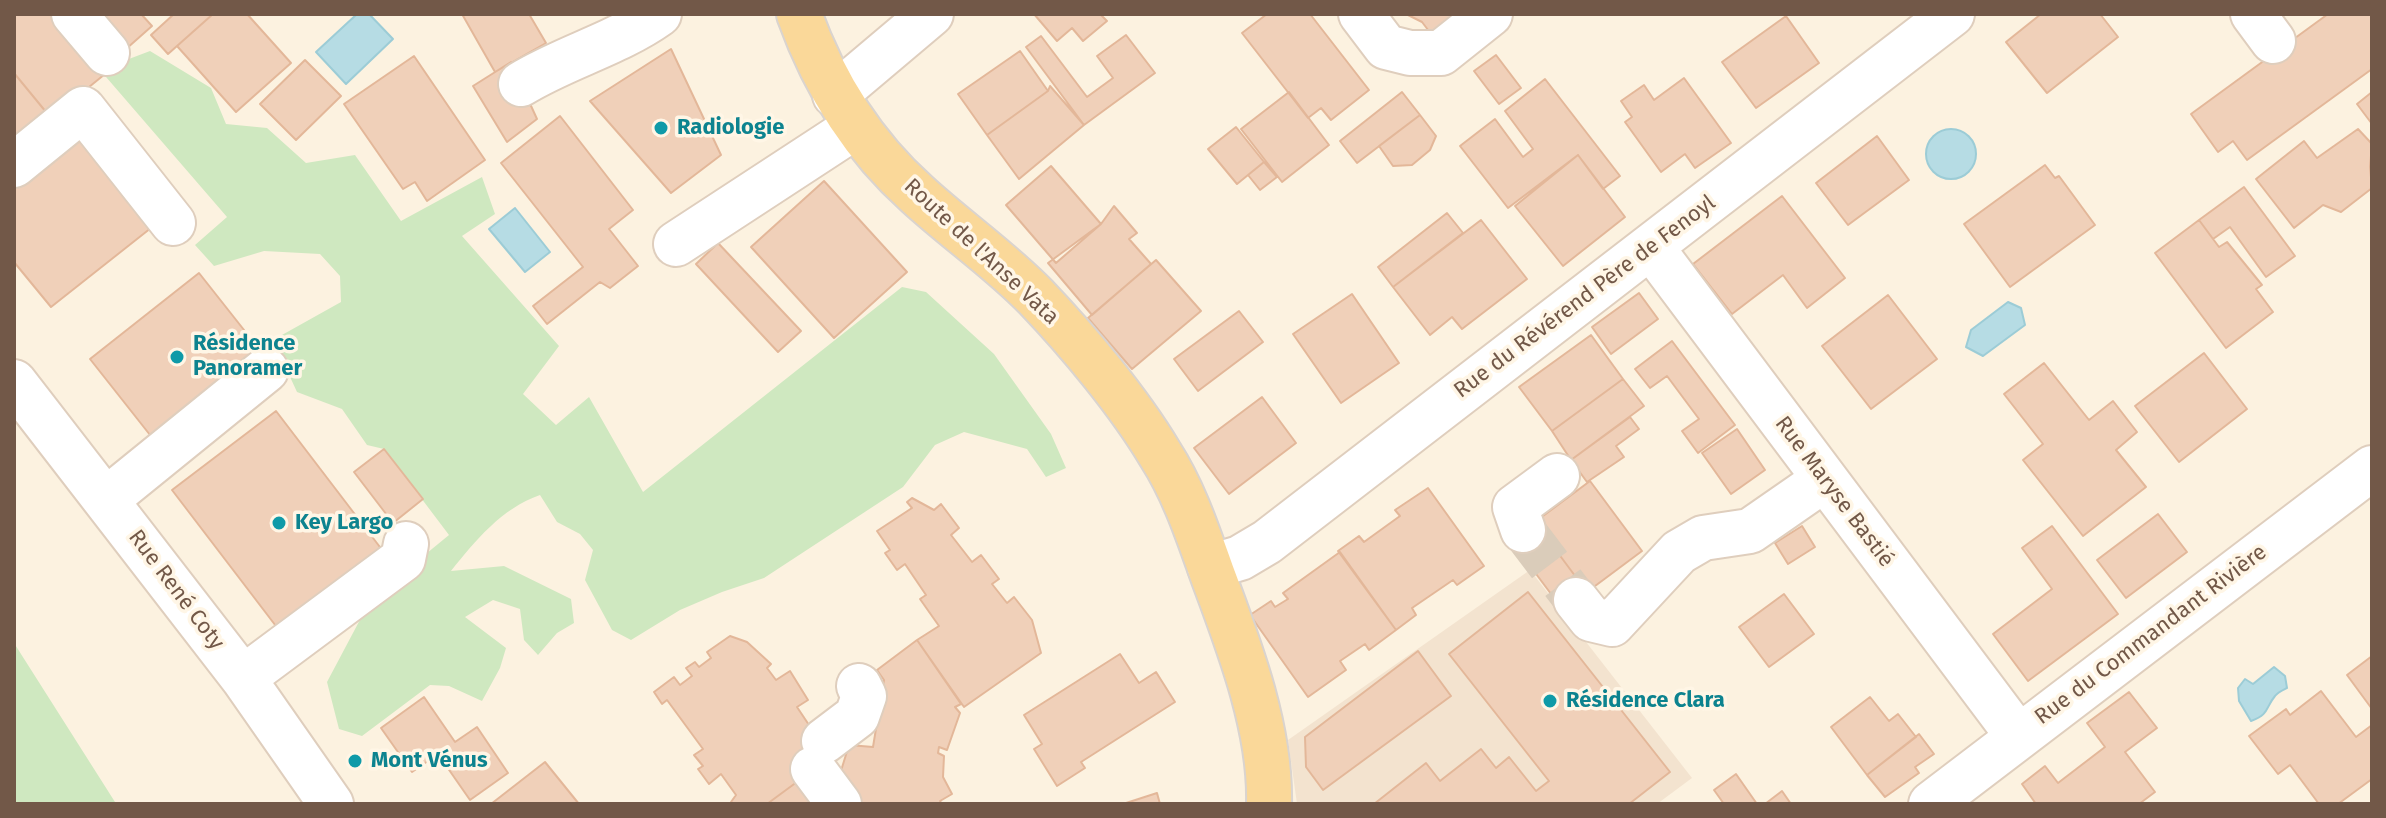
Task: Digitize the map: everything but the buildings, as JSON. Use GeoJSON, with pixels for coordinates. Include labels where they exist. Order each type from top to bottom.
{"type":"FeatureCollection","features":[{"type":"Feature","properties":{"kind":"main road","name":"Route de l'Anse Vata"},"geometry":{"type":"LineString","coordinates":[[799,14],[811,48],[845,111],[915,193],[1035,297],[1117,394],[1162,456],[1189,510],[1254,698],[1274,800]]}},
{"type":"Feature","properties":{"kind":"street"},"geometry":{"type":"LineString","coordinates":[[74,14],[107,53]]}},
{"type":"Feature","properties":{"kind":"street"},"geometry":{"type":"LineString","coordinates":[[521,84],[548,67],[641,27],[659,14]]}},
{"type":"Feature","properties":{"kind":"street"},"geometry":{"type":"LineString","coordinates":[[676,244],[845,111],[931,14]]}},
{"type":"Feature","properties":{"kind":"street"},"geometry":{"type":"LineString","coordinates":[[1361,14],[1386,47],[1410,53],[1441,53],[1490,14]]}},
{"type":"Feature","properties":{"kind":"street","name":"Rue du Révérend Père de Fenoyl"},"geometry":{"type":"LineString","coordinates":[[1210,567],[1240,558],[1267,542],[1952,14]]}},
{"type":"Feature","properties":{"kind":"street"},"geometry":{"type":"LineString","coordinates":[[14,165],[83,109],[173,223]]}},
{"type":"Feature","properties":{"kind":"street","name":"Rue Maryse Bastié"},"geometry":{"type":"LineString","coordinates":[[1651,247],[2018,736]]}},
{"type":"Feature","properties":{"kind":"street"},"geometry":{"type":"LineString","coordinates":[[107,499],[266,370]]}},
{"type":"Feature","properties":{"kind":"street","name":"Rue René Coty"},"geometry":{"type":"LineString","coordinates":[[14,382],[243,678],[331,804]]}},
{"type":"Feature","properties":{"kind":"street","name":"Rue du Commandant Rivière"},"geometry":{"type":"LineString","coordinates":[[1931,804],[2372,468]]}},
{"type":"Feature","properties":{"kind":"street"},"geometry":{"type":"LineString","coordinates":[[1523,530],[1515,507],[1557,476]]}},
{"type":"Feature","properties":{"kind":"street"},"geometry":{"type":"LineString","coordinates":[[1576,600],[1591,619],[1612,624],[1679,552],[1703,538],[1750,531],[1825,479]]}},
{"type":"Feature","properties":{"kind":"street"},"geometry":{"type":"LineString","coordinates":[[243,678],[403,559],[406,544]]}},
{"type":"Feature","properties":{"kind":"street"},"geometry":{"type":"LineString","coordinates":[[839,804],[818,755],[857,716],[864,696],[859,686]]}},
{"type":"Feature","properties":{"kind":"shaded area"},"geometry":{"type":"Polygon","coordinates":[[[1530,570],[1692,778],[1657,804],[1297,804],[1288,740],[1530,570]]]}},
{"type":"Feature","properties":{"kind":"green space"},"geometry":{"type":"Polygon","coordinates":[[[150,51],[211,88],[226,124],[267,128],[306,163],[355,155],[401,221],[482,177],[495,214],[462,236],[559,346],[523,394],[556,425],[589,397],[643,492],[902,287],[926,292],[994,354],[1051,434],[1066,468],[1046,477],[1027,449],[964,432],[935,445],[903,487],[764,578],[680,610],[631,640],[612,630],[585,580],[593,550],[580,534],[557,522],[540,495],[501,517],[451,571],[504,566],[571,599],[574,623],[557,633],[538,655],[524,640],[520,609],[493,600],[465,617],[506,648],[500,668],[482,701],[449,686],[430,685],[362,736],[339,729],[327,682],[371,599],[449,535],[384,449],[367,445],[342,409],[297,392],[273,340],[341,302],[340,276],[320,254],[264,251],[214,266],[195,245],[227,217],[100,70],[150,51]]]}},
{"type":"Feature","properties":{"kind":"green space"},"geometry":{"type":"Polygon","coordinates":[[[14,643],[115,802],[116,804],[14,804],[14,643]]]}},
{"type":"Feature","properties":{"kind":"water"},"geometry":{"type":"Polygon","coordinates":[[[357,14],[369,14],[393,39],[346,84],[316,52],[357,14]]]}},
{"type":"Feature","properties":{"kind":"water"},"geometry":{"type":"Polygon","coordinates":[[[1951,129],[1968,137],[1976,154],[1968,171],[1951,179],[1934,171],[1926,154],[1934,137],[1951,129]]]}},
{"type":"Feature","properties":{"kind":"water"},"geometry":{"type":"Polygon","coordinates":[[[515,208],[550,252],[525,272],[489,229],[515,208]]]}},
{"type":"Feature","properties":{"kind":"water"},"geometry":{"type":"Polygon","coordinates":[[[2008,302],[2021,308],[2025,325],[1983,356],[1966,347],[1971,330],[2008,302]]]}},
{"type":"Feature","properties":{"kind":"water"},"geometry":{"type":"Polygon","coordinates":[[[2274,667],[2285,676],[2287,688],[2276,695],[2264,713],[2251,721],[2239,701],[2238,688],[2245,679],[2253,684],[2274,667]]]}},
{"type":"Feature","properties":{"kind":"tunnel"},"geometry":{"type":"LineString","coordinates":[[1523,530],[1576,600]]}},
{"type":"Feature","properties":{"kind":"place","name":"Radiologie"},"geometry":{"type":"Point","coordinates":[661,128]}},
{"type":"Feature","properties":{"kind":"place","name":"Résidence Panoramer"},"geometry":{"type":"Point","coordinates":[177,357]}},
{"type":"Feature","properties":{"kind":"place","name":"Key Largo"},"geometry":{"type":"Point","coordinates":[279,523]}},
{"type":"Feature","properties":{"kind":"place","name":"Résidence Clara"},"geometry":{"type":"Point","coordinates":[1550,701]}},
{"type":"Feature","properties":{"kind":"place","name":"Mont Vénus"},"geometry":{"type":"Point","coordinates":[355,761]}}]}
